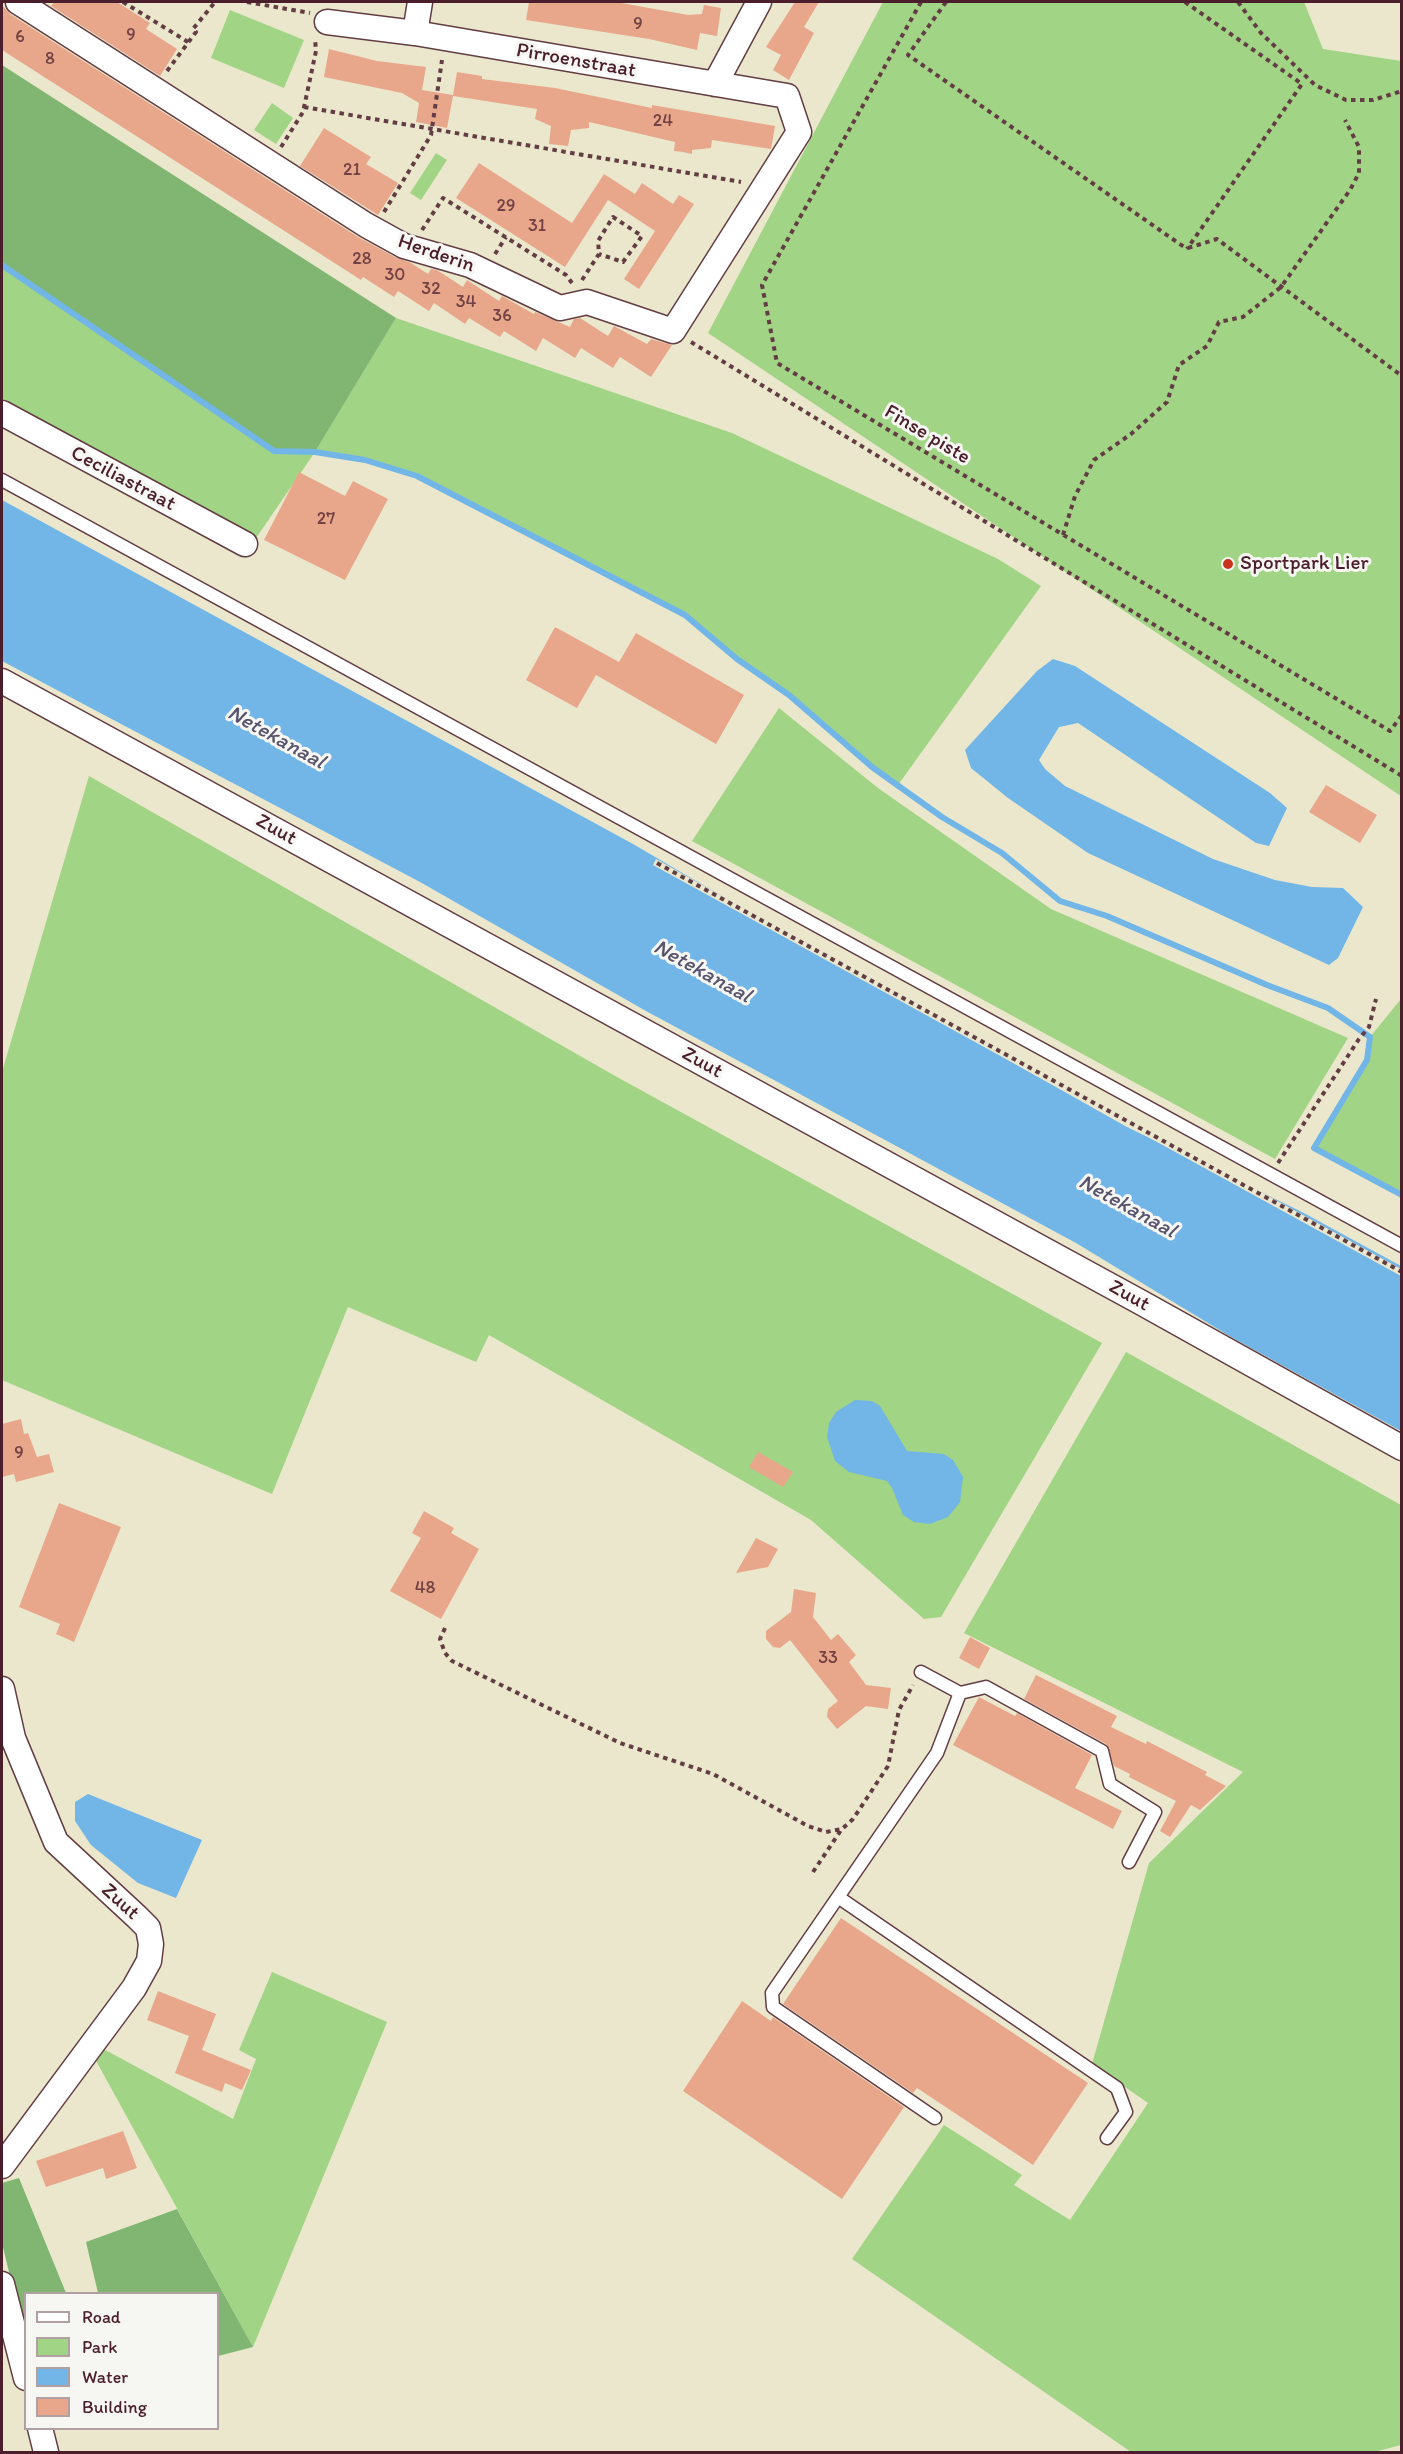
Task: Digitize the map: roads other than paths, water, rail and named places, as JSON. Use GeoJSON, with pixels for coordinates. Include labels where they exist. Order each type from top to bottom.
{"type":"FeatureCollection","features":[{"type":"Feature","properties":{"kind":"street","name":"Herderin"},"geometry":{"type":"LineString","coordinates":[[18,2],[373,229],[410,248],[470,265],[560,308],[587,302],[673,331]]}},
{"type":"Feature","properties":{"kind":"street"},"geometry":{"type":"LineString","coordinates":[[415,33],[420,2]]}},
{"type":"Feature","properties":{"kind":"street"},"geometry":{"type":"LineString","coordinates":[[715,84],[759,2]]}},
{"type":"Feature","properties":{"kind":"street","name":"Pirroenstraat"},"geometry":{"type":"LineString","coordinates":[[327,22],[415,33],[787,96],[799,132],[673,331]]}},
{"type":"Feature","properties":{"kind":"street","name":"Ceciliastraat"},"geometry":{"type":"LineString","coordinates":[[2,413],[245,544]]}},
{"type":"Feature","properties":{"kind":"street","name":"Zuut"},"geometry":{"type":"LineString","coordinates":[[2,681],[1134,1298],[1401,1448]]}},
{"type":"Feature","properties":{"kind":"street","name":"Zuut"},"geometry":{"type":"LineString","coordinates":[[2,1689],[13,1738],[56,1842],[148,1928],[151,1944],[149,1961],[134,1988],[2,2166]]}},
{"type":"Feature","properties":{"kind":"street"},"geometry":{"type":"LineString","coordinates":[[2,2284],[24,2370]]}},
{"type":"Feature","properties":{"kind":"street"},"geometry":{"type":"LineString","coordinates":[[40,2430],[46,2452]]}},
{"type":"Feature","properties":{"kind":"lane"},"geometry":{"type":"LineString","coordinates":[[2,480],[1401,1246]]}},
{"type":"Feature","properties":{"kind":"lane"},"geometry":{"type":"LineString","coordinates":[[921,1672],[960,1693],[986,1687],[1102,1751],[1110,1784],[1155,1812],[1129,1862]]}},
{"type":"Feature","properties":{"kind":"lane"},"geometry":{"type":"LineString","coordinates":[[935,2118],[773,2007],[772,1993],[937,1753],[960,1693]]}},
{"type":"Feature","properties":{"kind":"lane"},"geometry":{"type":"LineString","coordinates":[[838,1897],[1117,2088],[1126,2112],[1107,2138]]}},
{"type":"Feature","properties":{"kind":"water","name":"Netekanaal"},"geometry":{"type":"Polygon","coordinates":[[[2,500],[633,844],[848,970],[1127,1127],[1302,1212],[1401,1266],[1401,1431],[1231,1337],[1076,1243],[646,1011],[420,882],[2,661],[2,500]]]}},
{"type":"Feature","properties":{"kind":"water"},"geometry":{"type":"Polygon","coordinates":[[[1053,659],[1075,666],[1270,793],[1287,808],[1269,846],[1256,843],[1078,723],[1059,727],[1039,760],[1045,769],[1065,786],[1213,859],[1275,880],[1312,887],[1343,888],[1363,907],[1338,958],[1329,965],[1088,853],[1008,798],[971,768],[965,750],[1037,671],[1053,659]]]}},
{"type":"Feature","properties":{"kind":"water"},"geometry":{"type":"Polygon","coordinates":[[[855,1400],[872,1401],[880,1406],[907,1451],[944,1454],[953,1460],[963,1477],[960,1502],[948,1517],[930,1524],[914,1522],[903,1515],[887,1481],[849,1472],[835,1461],[827,1437],[829,1423],[836,1412],[855,1400]]]}},
{"type":"Feature","properties":{"kind":"water"},"geometry":{"type":"Polygon","coordinates":[[[88,1794],[202,1840],[176,1898],[138,1883],[91,1845],[75,1821],[75,1802],[88,1794]]]}},
{"type":"Feature","properties":{"kind":"waterway"},"geometry":{"type":"LineString","coordinates":[[2,265],[274,451],[315,452],[365,460],[417,476],[685,615],[737,659],[789,695],[872,767],[942,817],[1002,853],[1060,901],[1107,916],[1267,985],[1328,1008],[1370,1037],[1367,1060],[1314,1148],[1402,1195]]}},
{"type":"Feature","properties":{"kind":"place","name":"Sportpark Lier"},"geometry":{"type":"Point","coordinates":[1228,564]}}]}
